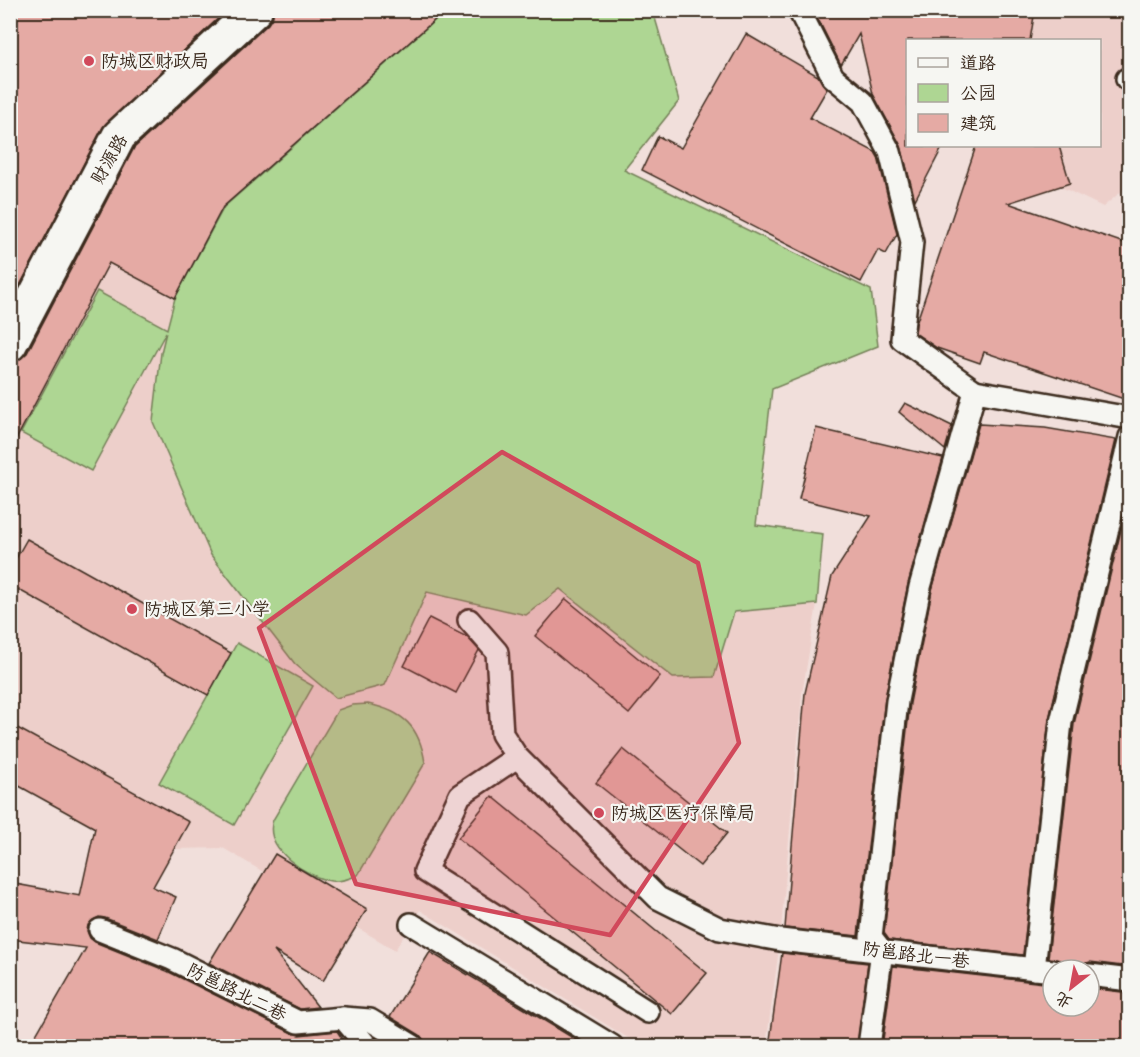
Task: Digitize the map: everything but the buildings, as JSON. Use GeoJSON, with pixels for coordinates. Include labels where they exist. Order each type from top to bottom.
{"type":"FeatureCollection","features":[{"type":"Feature","properties":{"kind":"street","name":"财源路"},"geometry":{"type":"LineString","coordinates":[[15,324],[119,136],[255,10]]}},
{"type":"Feature","properties":{"kind":"lane"},"geometry":{"type":"LineString","coordinates":[[799,10],[834,77],[863,102],[890,152],[912,242],[902,339],[975,391],[1130,418]]}},
{"type":"Feature","properties":{"kind":"lane"},"geometry":{"type":"LineString","coordinates":[[869,1047],[882,951],[871,937],[897,701],[920,587],[975,391]]}},
{"type":"Feature","properties":{"kind":"lane"},"geometry":{"type":"LineString","coordinates":[[1044,958],[1061,722],[1130,437]]}},
{"type":"Feature","properties":{"kind":"lane","name":"防邕路北一巷"},"geometry":{"type":"LineString","coordinates":[[469,620],[497,652],[502,734],[517,757],[658,898],[720,929],[780,940],[1041,970]]}},
{"type":"Feature","properties":{"kind":"lane"},"geometry":{"type":"LineString","coordinates":[[517,757],[460,795],[424,871],[648,1012]]}},
{"type":"Feature","properties":{"kind":"lane"},"geometry":{"type":"LineString","coordinates":[[411,924],[612,1047]]}},
{"type":"Feature","properties":{"kind":"lane","name":"防邕路北二巷"},"geometry":{"type":"LineString","coordinates":[[100,930],[172,959],[298,1022],[343,1018],[370,1020],[413,1047]]}},
{"type":"Feature","properties":{"kind":"lane"},"geometry":{"type":"LineString","coordinates":[[1101,976],[1130,980]]}},
{"type":"Feature","properties":{"kind":"lane"},"geometry":{"type":"LineString","coordinates":[[343,1018],[368,1047]]}},
{"type":"Feature","properties":{"kind":"highlighted area"},"geometry":{"type":"Polygon","coordinates":[[[502,452],[698,563],[739,743],[610,935],[356,884],[259,628],[502,452]]]}},
{"type":"Feature","properties":{"kind":"shaded area"},"geometry":{"type":"Polygon","coordinates":[[[980,11],[1129,11],[1129,185],[1103,207],[1059,186],[1018,199],[1002,147],[1101,147],[1101,39],[974,39],[980,11]]]}},
{"type":"Feature","properties":{"kind":"shaded area"},"geometry":{"type":"Polygon","coordinates":[[[99,196],[201,249],[175,298],[161,353],[385,685],[427,592],[526,615],[560,589],[673,678],[714,677],[733,612],[817,604],[802,694],[780,940],[766,1046],[641,1046],[420,910],[395,950],[223,848],[139,852],[11,781],[10,325],[99,196]]]}},
{"type":"Feature","properties":{"kind":"green space"},"geometry":{"type":"Polygon","coordinates":[[[441,11],[653,11],[679,101],[624,170],[871,290],[878,346],[772,389],[756,525],[823,534],[817,604],[734,612],[714,677],[673,678],[560,589],[526,615],[427,592],[385,685],[336,698],[295,664],[211,555],[153,422],[161,353],[166,332],[91,471],[21,433],[97,291],[167,329],[175,298],[224,207],[441,15],[441,11]]]}},
{"type":"Feature","properties":{"kind":"green space"},"geometry":{"type":"Polygon","coordinates":[[[237,643],[313,686],[234,825],[159,783],[237,643]]]}},
{"type":"Feature","properties":{"kind":"green space"},"geometry":{"type":"Polygon","coordinates":[[[368,704],[391,711],[408,723],[419,740],[425,763],[358,875],[344,880],[331,881],[310,874],[280,851],[274,841],[273,820],[338,710],[352,705],[368,704]]]}},
{"type":"Feature","properties":{"kind":"place","name":"防城区财政局"},"geometry":{"type":"Point","coordinates":[89,61]}},
{"type":"Feature","properties":{"kind":"place","name":"防城区第三小学"},"geometry":{"type":"Point","coordinates":[132,609]}},
{"type":"Feature","properties":{"kind":"place","name":"防城区医疗保障局"},"geometry":{"type":"Point","coordinates":[599,813]}}]}
